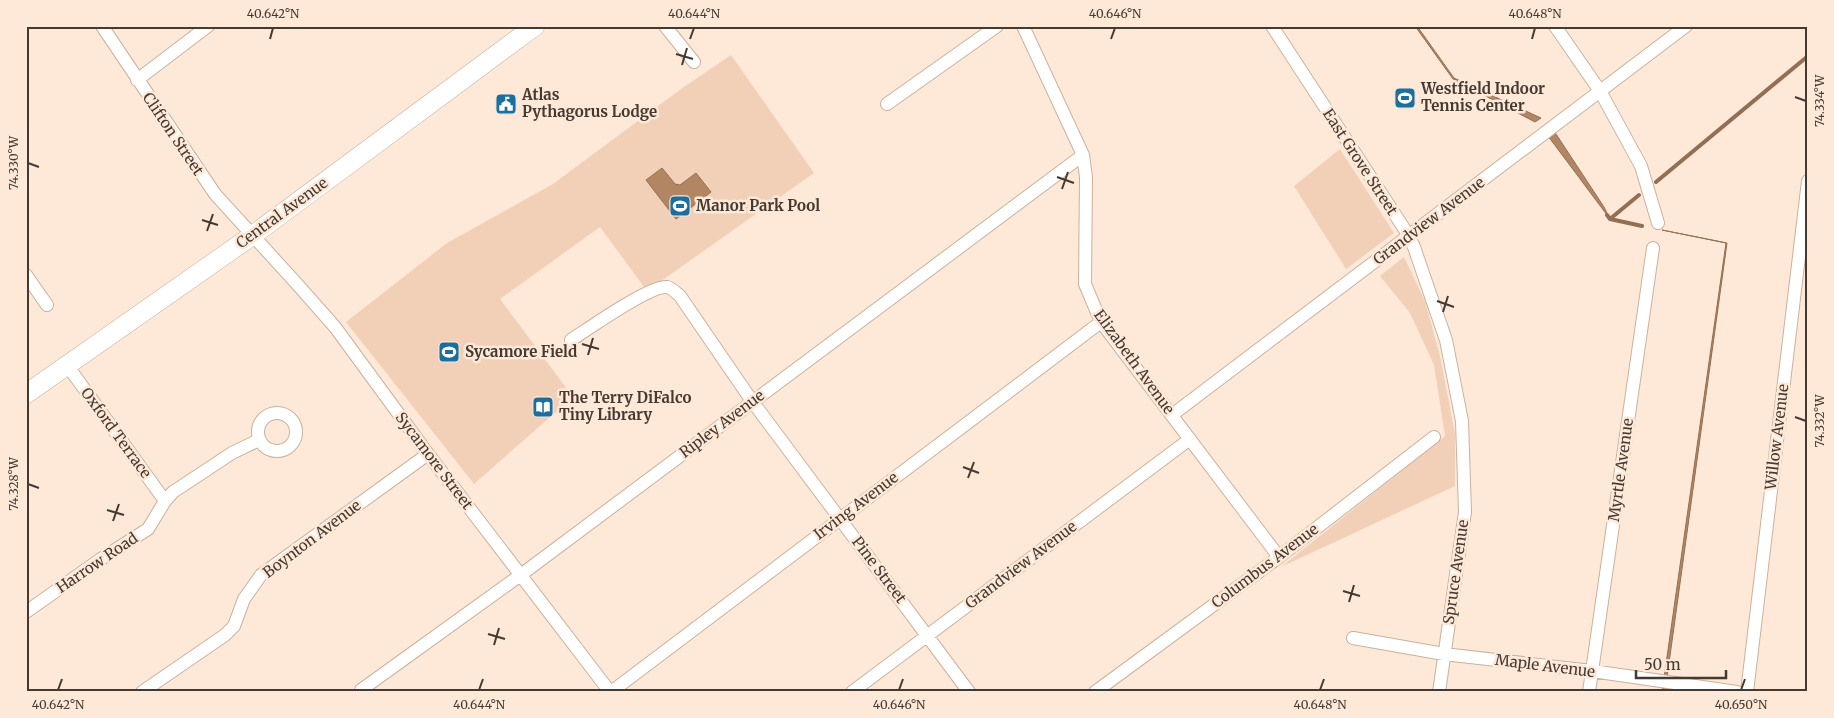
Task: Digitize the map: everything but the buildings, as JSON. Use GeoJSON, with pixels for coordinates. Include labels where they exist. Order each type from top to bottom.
{"type":"FeatureCollection","features":[{"type":"Feature","properties":{"kind":"main road","name":"Central Avenue"},"geometry":{"type":"LineString","coordinates":[[26,394],[253,235],[535,26]]}},
{"type":"Feature","properties":{"kind":"street","name":"Clifton Street"},"geometry":{"type":"LineString","coordinates":[[102,26],[209,186],[253,235]]}},
{"type":"Feature","properties":{"kind":"street"},"geometry":{"type":"LineString","coordinates":[[137,80],[208,26]]}},
{"type":"Feature","properties":{"kind":"street"},"geometry":{"type":"LineString","coordinates":[[665,26],[694,62]]}},
{"type":"Feature","properties":{"kind":"street"},"geometry":{"type":"LineString","coordinates":[[887,104],[997,26]]}},
{"type":"Feature","properties":{"kind":"street","name":"Elizabeth Avenue"},"geometry":{"type":"LineString","coordinates":[[1023,26],[1082,155],[1086,177],[1085,284],[1101,322],[1278,557]]}},
{"type":"Feature","properties":{"kind":"street","name":"East Grove Street"},"geometry":{"type":"LineString","coordinates":[[1272,26],[1385,202],[1409,236],[1414,247],[1446,340],[1462,421],[1462,452]]}},
{"type":"Feature","properties":{"kind":"street"},"geometry":{"type":"LineString","coordinates":[[1555,26],[1600,91],[1641,166],[1658,223]]}},
{"type":"Feature","properties":{"kind":"street","name":"Grandview Avenue"},"geometry":{"type":"LineString","coordinates":[[1172,415],[1686,26]]}},
{"type":"Feature","properties":{"kind":"street","name":"Ripley Avenue"},"geometry":{"type":"LineString","coordinates":[[361,690],[522,574],[1082,155]]}},
{"type":"Feature","properties":{"kind":"street","name":"Willow Avenue"},"geometry":{"type":"LineString","coordinates":[[1747,692],[1808,181]]}},
{"type":"Feature","properties":{"kind":"street","name":"Sycamore Street"},"geometry":{"type":"LineString","coordinates":[[253,235],[330,322],[428,454],[522,574],[610,692]]}},
{"type":"Feature","properties":{"kind":"street","name":"Myrtle Avenue"},"geometry":{"type":"LineString","coordinates":[[1589,692],[1653,248]]}},
{"type":"Feature","properties":{"kind":"street"},"geometry":{"type":"LineString","coordinates":[[26,275],[47,305]]}},
{"type":"Feature","properties":{"kind":"street"},"geometry":{"type":"LineString","coordinates":[[571,340],[650,291],[667,287],[680,296],[752,401]]}},
{"type":"Feature","properties":{"kind":"street","name":"Irving Avenue"},"geometry":{"type":"LineString","coordinates":[[610,692],[1101,322]]}},
{"type":"Feature","properties":{"kind":"street","name":"Oxford Terrace"},"geometry":{"type":"LineString","coordinates":[[67,365],[165,501]]}},
{"type":"Feature","properties":{"kind":"street","name":"Pine Street"},"geometry":{"type":"LineString","coordinates":[[752,401],[969,692]]}},
{"type":"Feature","properties":{"kind":"street","name":"Columbus Avenue"},"geometry":{"type":"LineString","coordinates":[[1095,692],[1278,557],[1434,437]]}},
{"type":"Feature","properties":{"kind":"street","name":"Grandview Avenue"},"geometry":{"type":"LineString","coordinates":[[852,692],[1190,439]]}},
{"type":"Feature","properties":{"kind":"street","name":"Harrow Road"},"geometry":{"type":"LineString","coordinates":[[26,612],[101,559],[148,529],[165,501],[173,492],[232,453],[259,440]]}},
{"type":"Feature","properties":{"kind":"street","name":"Spruce Avenue"},"geometry":{"type":"LineString","coordinates":[[1439,692],[1465,512],[1462,452]]}},
{"type":"Feature","properties":{"kind":"street","name":"Boynton Avenue"},"geometry":{"type":"LineString","coordinates":[[142,692],[225,635],[234,626],[244,599],[261,575],[428,454]]}},
{"type":"Feature","properties":{"kind":"street","name":"Maple Avenue"},"geometry":{"type":"LineString","coordinates":[[1353,638],[1444,654],[1592,671],[1737,692]]}},
{"type":"Feature","properties":{"kind":"shaded area"},"geometry":{"type":"Polygon","coordinates":[[[1415,26],[1417,26],[1454,78],[1541,118],[1535,122],[1453,79],[1415,26]]]}},
{"type":"Feature","properties":{"kind":"shaded area"},"geometry":{"type":"Polygon","coordinates":[[[731,55],[814,173],[647,291],[600,227],[500,299],[573,397],[474,484],[346,322],[447,243],[553,184],[681,89],[731,55]]]}},
{"type":"Feature","properties":{"kind":"shaded area"},"geometry":{"type":"Polygon","coordinates":[[[1554,131],[1604,207],[1610,219],[1548,136],[1554,131]]]}},
{"type":"Feature","properties":{"kind":"shaded area"},"geometry":{"type":"Polygon","coordinates":[[[1340,149],[1394,233],[1346,269],[1294,186],[1340,149]]]}},
{"type":"Feature","properties":{"kind":"shaded area","name":"Manor Park Pool"},"geometry":{"type":"Polygon","coordinates":[[[662,168],[675,184],[680,185],[696,173],[711,192],[676,219],[646,180],[662,168]]]}},
{"type":"Feature","properties":{"kind":"shaded area"},"geometry":{"type":"Polygon","coordinates":[[[1662,230],[1727,243],[1665,692],[1662,692],[1726,243],[1662,230]]]}},
{"type":"Feature","properties":{"kind":"shaded area"},"geometry":{"type":"Polygon","coordinates":[[[1404,257],[1425,301],[1440,356],[1455,434],[1455,486],[1281,567],[1445,436],[1434,365],[1410,313],[1380,276],[1404,257]]]}},
{"type":"Feature","properties":{"kind":"waterway"},"geometry":{"type":"LineString","coordinates":[[1656,182],[1808,56]]}},
{"type":"Feature","properties":{"kind":"waterway"},"geometry":{"type":"LineString","coordinates":[[1610,219],[1639,195]]}},
{"type":"Feature","properties":{"kind":"waterway"},"geometry":{"type":"LineString","coordinates":[[1607,215],[1610,219],[1642,226]]}},
{"type":"Feature","properties":{"kind":"place","name":"Westfield Indoor Tennis Center"},"geometry":{"type":"Point","coordinates":[1405,98]}},
{"type":"Feature","properties":{"kind":"place","name":"Atlas Pythagorus Lodge"},"geometry":{"type":"Point","coordinates":[506,104]}},
{"type":"Feature","properties":{"kind":"place","name":"Manor Park Pool"},"geometry":{"type":"Point","coordinates":[680,206]}},
{"type":"Feature","properties":{"kind":"place","name":"Sycamore Field"},"geometry":{"type":"Point","coordinates":[449,352]}},
{"type":"Feature","properties":{"kind":"place","name":"The Terry DiFalco Tiny Library"},"geometry":{"type":"Point","coordinates":[543,407]}}]}
